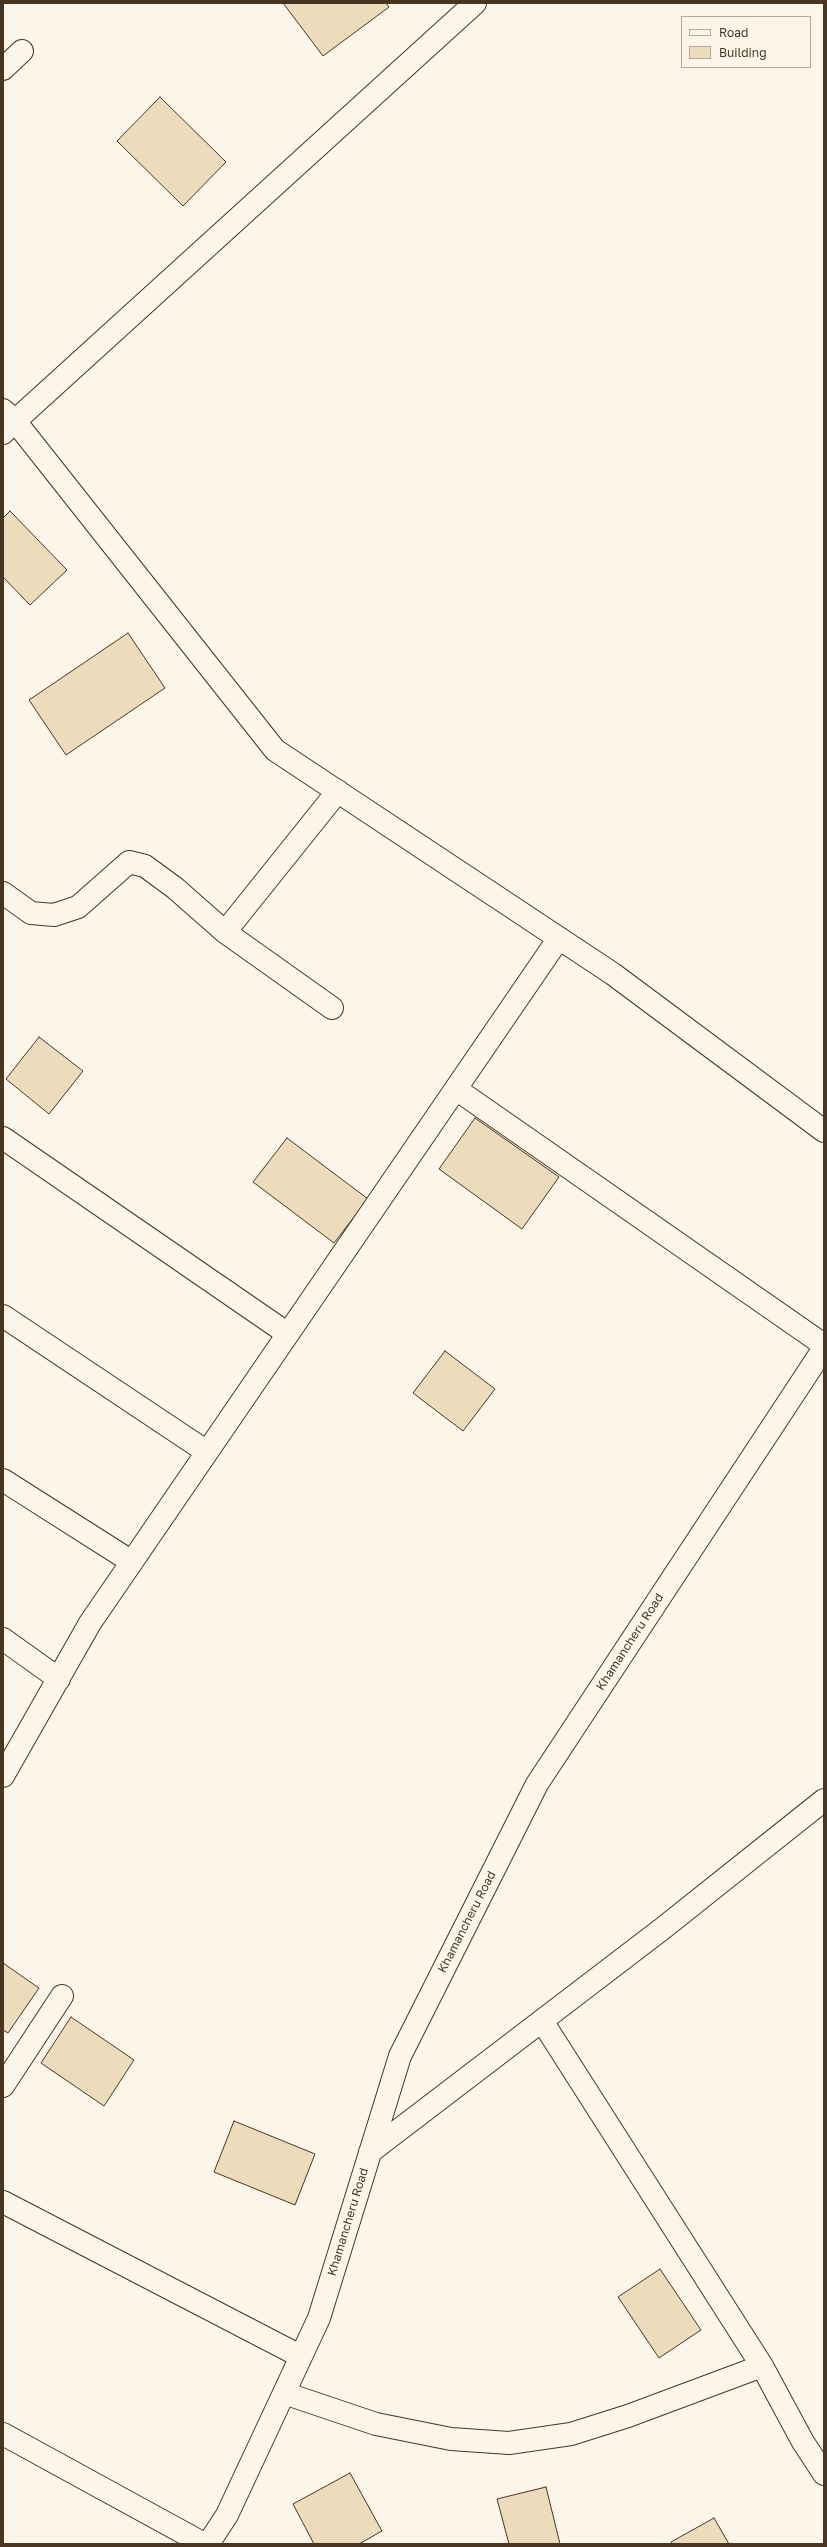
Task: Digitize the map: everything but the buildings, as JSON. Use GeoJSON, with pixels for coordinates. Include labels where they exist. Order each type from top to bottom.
{"type":"FeatureCollection","features":[{"type":"Feature","properties":{"kind":"street"},"geometry":{"type":"LineString","coordinates":[[475,3],[7,421],[275,750],[613,974],[824,1131]]}},
{"type":"Feature","properties":{"kind":"street"},"geometry":{"type":"LineString","coordinates":[[3,69],[22,51]]}},
{"type":"Feature","properties":{"kind":"street"},"geometry":{"type":"LineString","coordinates":[[225,932],[338,791]]}},
{"type":"Feature","properties":{"kind":"street"},"geometry":{"type":"LineString","coordinates":[[3,893],[31,913],[54,915],[78,907],[129,862],[145,866],[175,888],[225,932],[332,1008]]}},
{"type":"Feature","properties":{"kind":"street"},"geometry":{"type":"LineString","coordinates":[[3,1776],[90,1623],[559,938]]}},
{"type":"Feature","properties":{"kind":"street"},"geometry":{"type":"LineString","coordinates":[[456,1089],[824,1345]]}},
{"type":"Feature","properties":{"kind":"street"},"geometry":{"type":"LineString","coordinates":[[3,1138],[288,1334]]}},
{"type":"Feature","properties":{"kind":"street"},"geometry":{"type":"LineString","coordinates":[[3,1316],[207,1452]]}},
{"type":"Feature","properties":{"kind":"street","name":"Khamancheru Road"},"geometry":{"type":"LineString","coordinates":[[208,2544],[227,2515],[318,2318],[400,2056],[537,1784],[824,1348]]}},
{"type":"Feature","properties":{"kind":"street"},"geometry":{"type":"LineString","coordinates":[[3,1480],[132,1562]]}},
{"type":"Feature","properties":{"kind":"street"},"geometry":{"type":"LineString","coordinates":[[3,1639],[59,1679]]}},
{"type":"Feature","properties":{"kind":"street"},"geometry":{"type":"LineString","coordinates":[[370,2152],[542,2021],[824,1800]]}},
{"type":"Feature","properties":{"kind":"street"},"geometry":{"type":"LineString","coordinates":[[3,2086],[62,1996]]}},
{"type":"Feature","properties":{"kind":"street"},"geometry":{"type":"LineString","coordinates":[[542,2021],[762,2366],[803,2442],[824,2474]]}},
{"type":"Feature","properties":{"kind":"street"},"geometry":{"type":"LineString","coordinates":[[3,2202],[300,2356]]}},
{"type":"Feature","properties":{"kind":"street"},"geometry":{"type":"LineString","coordinates":[[284,2393],[376,2424],[451,2439],[510,2443],[585,2430],[628,2416],[762,2366]]}},
{"type":"Feature","properties":{"kind":"street"},"geometry":{"type":"LineString","coordinates":[[3,2434],[204,2544]]}}]}
